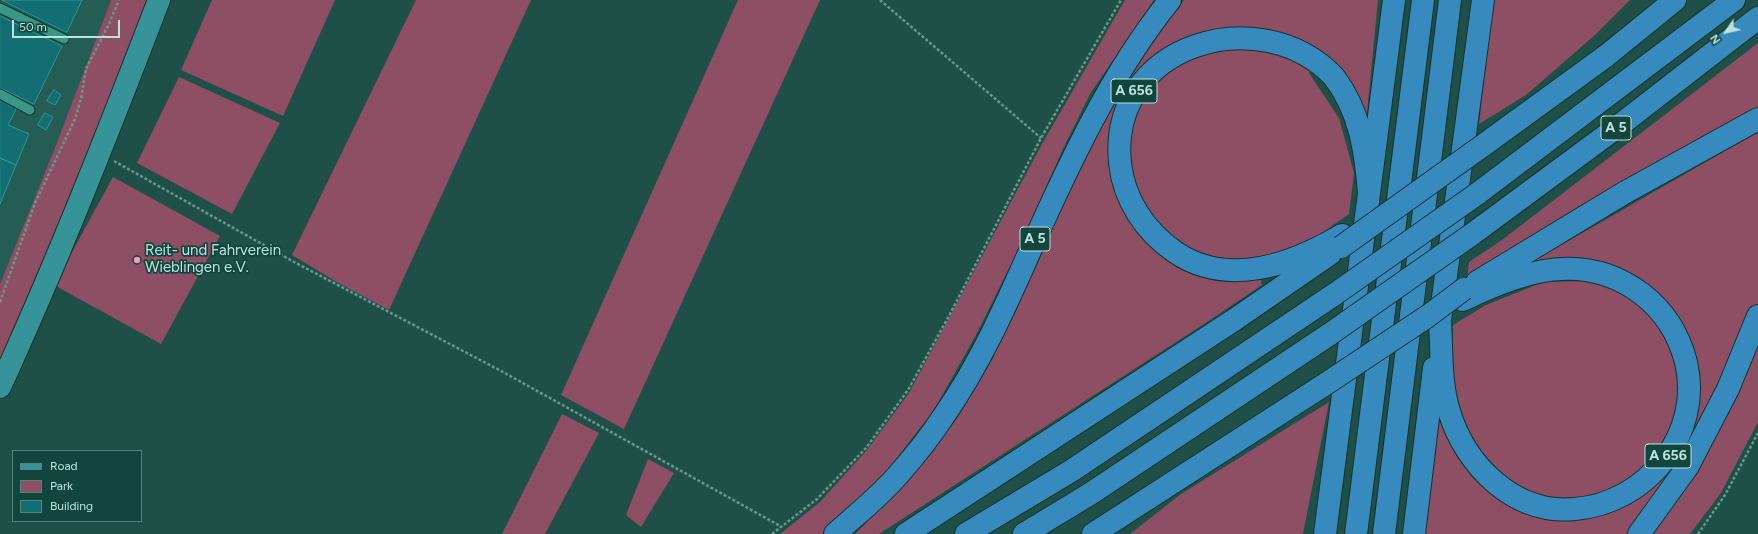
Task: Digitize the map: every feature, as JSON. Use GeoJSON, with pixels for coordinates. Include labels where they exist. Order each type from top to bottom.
{"type":"FeatureCollection","features":[{"type":"Feature","properties":{"kind":"highway","name":"A 5"},"geometry":{"type":"LineString","coordinates":[[835,534],[898,476],[944,417],[974,367],[1002,314],[1089,126],[1127,59],[1170,0]]}},
{"type":"Feature","properties":{"kind":"highway"},"geometry":{"type":"LineString","coordinates":[[1325,534],[1394,0]]}},
{"type":"Feature","properties":{"kind":"highway"},"geometry":{"type":"LineString","coordinates":[[1356,534],[1423,0]]}},
{"type":"Feature","properties":{"kind":"highway"},"geometry":{"type":"LineString","coordinates":[[1384,534],[1450,0]]}},
{"type":"Feature","properties":{"kind":"highway"},"geometry":{"type":"LineString","coordinates":[[1414,534],[1434,319],[1483,0]]}},
{"type":"Feature","properties":{"kind":"highway"},"geometry":{"type":"LineString","coordinates":[[1606,56],[1660,0]]}},
{"type":"Feature","properties":{"kind":"highway"},"geometry":{"type":"LineString","coordinates":[[906,534],[1234,320],[1341,241],[1376,220],[1485,144],[1606,56],[1675,0]]}},
{"type":"Feature","properties":{"kind":"highway","name":"A 5"},"geometry":{"type":"LineString","coordinates":[[966,534],[1071,471],[1335,294],[1477,194],[1734,0]]}},
{"type":"Feature","properties":{"kind":"highway","name":"A 5"},"geometry":{"type":"LineString","coordinates":[[1024,534],[1090,494],[1330,334],[1471,235],[1620,125],[1758,18]]}},
{"type":"Feature","properties":{"kind":"highway","name":"A 656"},"geometry":{"type":"LineString","coordinates":[[1341,241],[1265,268],[1247,270],[1218,268],[1195,262],[1164,245],[1140,219],[1127,193],[1120,170],[1119,152],[1121,129],[1129,100],[1148,71],[1170,51],[1191,40],[1207,34],[1225,30],[1254,31],[1277,36],[1293,43],[1322,63],[1344,91],[1359,125],[1363,142],[1369,193]]}},
{"type":"Feature","properties":{"kind":"highway"},"geometry":{"type":"LineString","coordinates":[[1463,295],[1624,193],[1758,119]]}},
{"type":"Feature","properties":{"kind":"highway","name":"A 656"},"geometry":{"type":"LineString","coordinates":[[1567,268],[1589,270],[1612,276],[1630,284],[1651,301],[1666,317],[1683,350],[1689,374],[1687,413],[1682,430],[1674,446],[1658,469],[1643,483],[1623,495],[1593,506],[1573,510],[1554,509],[1533,504],[1512,495],[1497,485],[1469,455],[1458,436],[1448,410],[1434,319],[1463,295],[1540,271],[1567,268]]}},
{"type":"Feature","properties":{"kind":"highway"},"geometry":{"type":"LineString","coordinates":[[1639,534],[1688,466],[1728,388],[1758,316]]}},
{"type":"Feature","properties":{"kind":"highway"},"geometry":{"type":"LineString","coordinates":[[1093,534],[1324,385],[1434,319]]}},
{"type":"Feature","properties":{"kind":"highway"},"geometry":{"type":"LineString","coordinates":[[1315,534],[1318,518],[1330,494]]}},
{"type":"Feature","properties":{"kind":"highway"},"geometry":{"type":"LineString","coordinates":[[1107,534],[1154,495]]}},
{"type":"Feature","properties":{"kind":"main road"},"geometry":{"type":"LineString","coordinates":[[0,387],[46,286],[100,153],[159,0]]}},
{"type":"Feature","properties":{"kind":"lane"},"geometry":{"type":"LineString","coordinates":[[0,8],[64,39]]}},
{"type":"Feature","properties":{"kind":"lane"},"geometry":{"type":"LineString","coordinates":[[0,94],[30,110]]}},
{"type":"Feature","properties":{"kind":"path"},"geometry":{"type":"LineString","coordinates":[[0,302],[35,204],[75,119],[86,69],[119,0]]}},
{"type":"Feature","properties":{"kind":"path"},"geometry":{"type":"LineString","coordinates":[[880,0],[1041,138]]}},
{"type":"Feature","properties":{"kind":"path"},"geometry":{"type":"LineString","coordinates":[[772,534],[817,498],[866,448],[908,390],[1041,138],[1121,0]]}},
{"type":"Feature","properties":{"kind":"path"},"geometry":{"type":"LineString","coordinates":[[100,153],[294,262],[503,372],[782,527]]}},
{"type":"Feature","properties":{"kind":"path"},"geometry":{"type":"LineString","coordinates":[[1698,534],[1725,496],[1758,433]]}},
{"type":"Feature","properties":{"kind":"shaded area"},"geometry":{"type":"Polygon","coordinates":[[[0,0],[111,0],[54,150],[0,284],[0,0]]]}},
{"type":"Feature","properties":{"kind":"green space"},"geometry":{"type":"Polygon","coordinates":[[[111,0],[147,0],[131,46],[95,137],[0,361],[0,284],[54,150],[111,0]]]}},
{"type":"Feature","properties":{"kind":"green space"},"geometry":{"type":"Polygon","coordinates":[[[212,0],[335,0],[283,116],[181,70],[212,0]]]}},
{"type":"Feature","properties":{"kind":"green space"},"geometry":{"type":"Polygon","coordinates":[[[416,0],[531,0],[389,310],[335,281],[292,255],[416,0]]]}},
{"type":"Feature","properties":{"kind":"green space"},"geometry":{"type":"Polygon","coordinates":[[[738,0],[820,0],[624,429],[561,395],[738,0]]]}},
{"type":"Feature","properties":{"kind":"green space"},"geometry":{"type":"Polygon","coordinates":[[[1125,0],[1154,0],[1090,94],[1063,149],[1018,250],[976,335],[934,410],[886,472],[824,534],[780,534],[820,502],[867,450],[909,393],[1042,144],[1125,0]]]}},
{"type":"Feature","properties":{"kind":"green space"},"geometry":{"type":"Polygon","coordinates":[[[1184,0],[1378,0],[1366,123],[1349,83],[1324,54],[1309,73],[1339,118],[1354,173],[1349,214],[1319,235],[1276,254],[1260,278],[1262,285],[1204,324],[879,534],[855,534],[910,479],[958,417],[992,360],[1048,233],[1114,100],[1149,45],[1184,0]]]}},
{"type":"Feature","properties":{"kind":"green space"},"geometry":{"type":"Polygon","coordinates":[[[1493,0],[1630,0],[1595,35],[1526,95],[1479,124],[1493,0]]]}},
{"type":"Feature","properties":{"kind":"green space"},"geometry":{"type":"Polygon","coordinates":[[[1758,43],[1758,111],[1467,280],[1469,262],[1502,240],[1758,43]]]}},
{"type":"Feature","properties":{"kind":"green space"},"geometry":{"type":"Polygon","coordinates":[[[179,77],[280,123],[232,214],[137,163],[179,77]]]}},
{"type":"Feature","properties":{"kind":"green space"},"geometry":{"type":"Polygon","coordinates":[[[1758,132],[1758,422],[1721,493],[1690,534],[1425,534],[1440,413],[1465,468],[1503,502],[1495,519],[1512,484],[1471,441],[1453,391],[1453,325],[1486,305],[1543,282],[1589,281],[1538,263],[1537,259],[1758,132]]]}},
{"type":"Feature","properties":{"kind":"green space","name":"Reit- und Fahrverein Wieblingen e.V."},"geometry":{"type":"Polygon","coordinates":[[[113,177],[220,236],[161,344],[54,285],[113,177]]]}},
{"type":"Feature","properties":{"kind":"green space"},"geometry":{"type":"Polygon","coordinates":[[[1329,402],[1303,534],[1130,534],[1181,494],[1329,402]]]}},
{"type":"Feature","properties":{"kind":"green space"},"geometry":{"type":"Polygon","coordinates":[[[562,414],[599,433],[545,534],[502,534],[562,414]]]}},
{"type":"Feature","properties":{"kind":"green space"},"geometry":{"type":"Polygon","coordinates":[[[648,459],[674,473],[641,527],[626,515],[648,459]]]}},
{"type":"Feature","properties":{"kind":"building"},"geometry":{"type":"Polygon","coordinates":[[[2,0],[82,0],[67,32],[2,0]]]}},
{"type":"Feature","properties":{"kind":"building"},"geometry":{"type":"Polygon","coordinates":[[[0,16],[62,46],[34,104],[0,88],[0,16]]]}},
{"type":"Feature","properties":{"kind":"building"},"geometry":{"type":"Polygon","coordinates":[[[54,90],[61,95],[55,105],[47,101],[54,90]]]}},
{"type":"Feature","properties":{"kind":"building"},"geometry":{"type":"Polygon","coordinates":[[[0,99],[17,107],[8,125],[29,134],[16,165],[0,158],[0,99]]]}},
{"type":"Feature","properties":{"kind":"building"},"geometry":{"type":"Polygon","coordinates":[[[45,113],[53,117],[46,130],[38,125],[45,113]]]}},
{"type":"Feature","properties":{"kind":"building"},"geometry":{"type":"Polygon","coordinates":[[[0,158],[16,165],[0,204],[0,158]]]}},
{"type":"Feature","properties":{"kind":"place","name":"Reit- und Fahrverein Wieblingen e.V."},"geometry":{"type":"Point","coordinates":[137,260]}}]}
